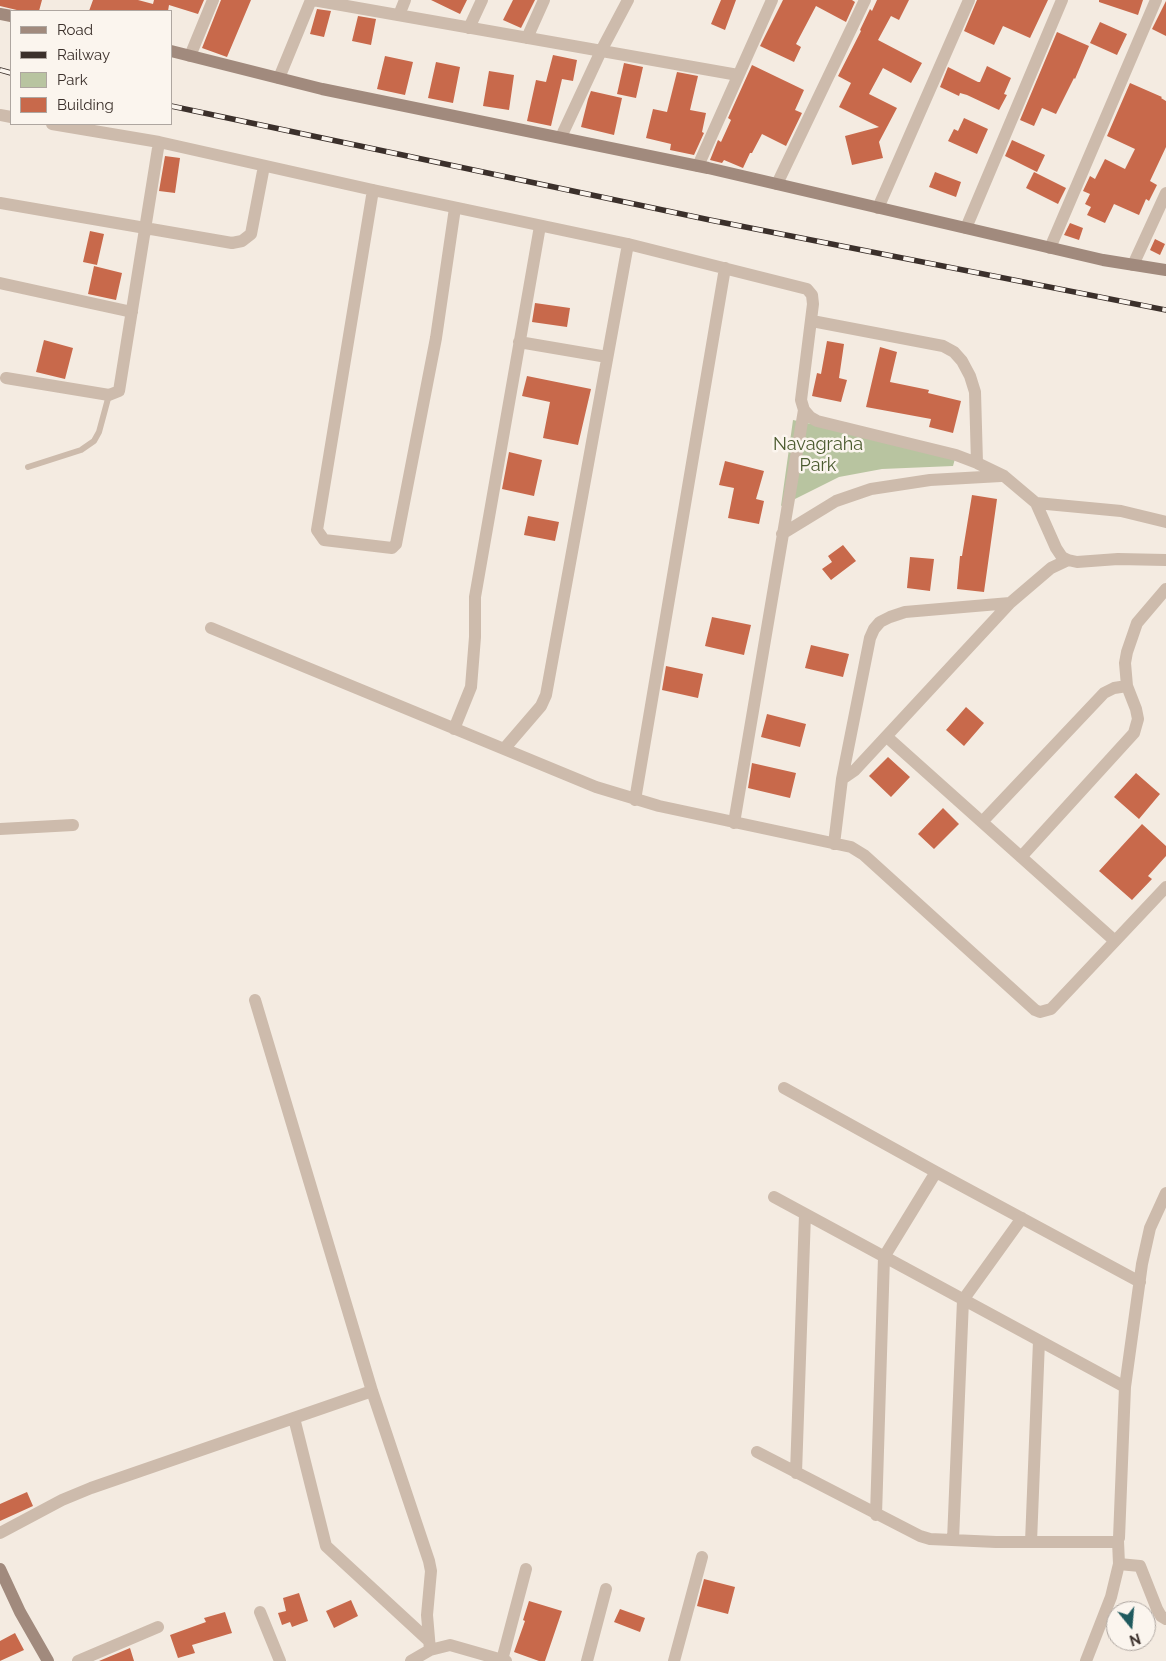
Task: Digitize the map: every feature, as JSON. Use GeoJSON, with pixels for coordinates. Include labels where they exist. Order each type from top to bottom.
{"type":"FeatureCollection","features":[{"type":"Feature","properties":{"kind":"street"},"geometry":{"type":"LineString","coordinates":[[190,56],[213,0]]}},
{"type":"Feature","properties":{"kind":"street"},"geometry":{"type":"LineString","coordinates":[[279,78],[312,0],[738,75]]}},
{"type":"Feature","properties":{"kind":"street"},"geometry":{"type":"LineString","coordinates":[[399,15],[405,0]]}},
{"type":"Feature","properties":{"kind":"street"},"geometry":{"type":"LineString","coordinates":[[469,28],[482,0]]}},
{"type":"Feature","properties":{"kind":"street"},"geometry":{"type":"LineString","coordinates":[[526,38],[544,0]]}},
{"type":"Feature","properties":{"kind":"street"},"geometry":{"type":"LineString","coordinates":[[561,137],[601,51],[628,0]]}},
{"type":"Feature","properties":{"kind":"street"},"geometry":{"type":"LineString","coordinates":[[698,166],[772,0]]}},
{"type":"Feature","properties":{"kind":"street"},"geometry":{"type":"LineString","coordinates":[[777,184],[865,0]]}},
{"type":"Feature","properties":{"kind":"street"},"geometry":{"type":"LineString","coordinates":[[878,208],[969,0]]}},
{"type":"Feature","properties":{"kind":"street"},"geometry":{"type":"LineString","coordinates":[[966,228],[1062,0]]}},
{"type":"Feature","properties":{"kind":"street"},"geometry":{"type":"LineString","coordinates":[[1050,248],[1156,0]]}},
{"type":"Feature","properties":{"kind":"street"},"geometry":{"type":"LineString","coordinates":[[172,51],[322,89],[698,166],[1050,248],[1166,270]]}},
{"type":"Feature","properties":{"kind":"street"},"geometry":{"type":"LineString","coordinates":[[58,125],[159,142],[372,190],[628,244],[807,289],[812,295],[814,304],[801,400],[804,410],[810,417],[956,455],[1004,476],[1036,503],[1056,548],[1062,557],[1068,560],[1077,562],[1118,559],[1166,560]]}},
{"type":"Feature","properties":{"kind":"street"},"geometry":{"type":"LineString","coordinates":[[6,378],[109,395],[119,391],[159,142]]}},
{"type":"Feature","properties":{"kind":"street"},"geometry":{"type":"LineString","coordinates":[[0,203],[232,243],[242,241],[251,234],[264,166]]}},
{"type":"Feature","properties":{"kind":"street"},"geometry":{"type":"LineString","coordinates":[[372,190],[317,530],[324,540],[392,548],[398,539],[436,338],[456,208]]}},
{"type":"Feature","properties":{"kind":"street"},"geometry":{"type":"LineString","coordinates":[[1133,265],[1166,193]]}},
{"type":"Feature","properties":{"kind":"street"},"geometry":{"type":"LineString","coordinates":[[454,729],[471,687],[475,597],[540,226]]}},
{"type":"Feature","properties":{"kind":"street"},"geometry":{"type":"LineString","coordinates":[[504,749],[541,706],[546,695],[628,244]]}},
{"type":"Feature","properties":{"kind":"street"},"geometry":{"type":"LineString","coordinates":[[635,800],[725,268]]}},
{"type":"Feature","properties":{"kind":"street"},"geometry":{"type":"LineString","coordinates":[[0,283],[132,312]]}},
{"type":"Feature","properties":{"kind":"street"},"geometry":{"type":"LineString","coordinates":[[812,321],[943,346],[954,352],[962,361],[970,376],[975,392],[977,463]]}},
{"type":"Feature","properties":{"kind":"street"},"geometry":{"type":"LineString","coordinates":[[519,342],[607,358]]}},
{"type":"Feature","properties":{"kind":"street"},"geometry":{"type":"LineString","coordinates":[[734,823],[804,410]]}},
{"type":"Feature","properties":{"kind":"street"},"geometry":{"type":"LineString","coordinates":[[782,534],[836,501],[871,489],[930,480],[1004,476]]}},
{"type":"Feature","properties":{"kind":"street"},"geometry":{"type":"LineString","coordinates":[[1036,503],[1121,511],[1166,522]]}},
{"type":"Feature","properties":{"kind":"street"},"geometry":{"type":"LineString","coordinates":[[842,779],[855,770],[887,737],[1010,603],[1051,568],[1068,560]]}},
{"type":"Feature","properties":{"kind":"street"},"geometry":{"type":"LineString","coordinates":[[1021,857],[1134,733],[1138,719],[1136,709],[1126,686],[1125,663],[1130,640],[1136,624],[1166,589]]}},
{"type":"Feature","properties":{"kind":"street"},"geometry":{"type":"LineString","coordinates":[[834,844],[842,779],[870,638],[880,622],[905,612],[1010,603]]}},
{"type":"Feature","properties":{"kind":"street"},"geometry":{"type":"LineString","coordinates":[[210,628],[596,787],[635,800],[851,847],[864,855],[1035,1010],[1045,1012],[1051,1009],[1166,887]]}},
{"type":"Feature","properties":{"kind":"street"},"geometry":{"type":"LineString","coordinates":[[982,822],[1104,693],[1114,688],[1126,686]]}},
{"type":"Feature","properties":{"kind":"street"},"geometry":{"type":"LineString","coordinates":[[887,737],[1115,941]]}},
{"type":"Feature","properties":{"kind":"street"},"geometry":{"type":"LineString","coordinates":[[0,829],[73,825]]}},
{"type":"Feature","properties":{"kind":"street"},"geometry":{"type":"LineString","coordinates":[[255,1000],[372,1391],[429,1560],[431,1571],[427,1615],[429,1645]]}},
{"type":"Feature","properties":{"kind":"street"},"geometry":{"type":"LineString","coordinates":[[784,1088],[1140,1282]]}},
{"type":"Feature","properties":{"kind":"street"},"geometry":{"type":"LineString","coordinates":[[876,1515],[884,1257],[936,1172]]}},
{"type":"Feature","properties":{"kind":"street"},"geometry":{"type":"LineString","coordinates":[[1086,1661],[1111,1597],[1119,1564],[1118,1541],[1125,1388],[1140,1282],[1150,1228],[1166,1193]]}},
{"type":"Feature","properties":{"kind":"street"},"geometry":{"type":"LineString","coordinates":[[774,1197],[1125,1388]]}},
{"type":"Feature","properties":{"kind":"street"},"geometry":{"type":"LineString","coordinates":[[796,1473],[805,1214]]}},
{"type":"Feature","properties":{"kind":"street"},"geometry":{"type":"LineString","coordinates":[[953,1540],[963,1300],[1022,1218]]}},
{"type":"Feature","properties":{"kind":"street"},"geometry":{"type":"LineString","coordinates":[[1031,1542],[1039,1341]]}},
{"type":"Feature","properties":{"kind":"street"},"geometry":{"type":"LineString","coordinates":[[0,1533],[62,1500],[91,1488],[372,1391]]}},
{"type":"Feature","properties":{"kind":"street"},"geometry":{"type":"LineString","coordinates":[[294,1418],[326,1546],[429,1645]]}},
{"type":"Feature","properties":{"kind":"street"},"geometry":{"type":"LineString","coordinates":[[757,1452],[876,1515],[930,1539],[1031,1542],[1118,1541]]}},
{"type":"Feature","properties":{"kind":"street"},"geometry":{"type":"LineString","coordinates":[[674,1661],[702,1557]]}},
{"type":"Feature","properties":{"kind":"street"},"geometry":{"type":"LineString","coordinates":[[1119,1564],[1140,1566],[1157,1609],[1161,1616],[1166,1619]]}},
{"type":"Feature","properties":{"kind":"street"},"geometry":{"type":"LineString","coordinates":[[0,1569],[20,1612],[48,1661]]}},
{"type":"Feature","properties":{"kind":"street"},"geometry":{"type":"LineString","coordinates":[[411,1661],[429,1645],[450,1645],[504,1660],[526,1569]]}},
{"type":"Feature","properties":{"kind":"street"},"geometry":{"type":"LineString","coordinates":[[587,1661],[606,1589]]}},
{"type":"Feature","properties":{"kind":"street"},"geometry":{"type":"LineString","coordinates":[[260,1612],[280,1661]]}},
{"type":"Feature","properties":{"kind":"street"},"geometry":{"type":"LineString","coordinates":[[78,1661],[158,1627]]}},
{"type":"Feature","properties":{"kind":"lane"},"geometry":{"type":"LineString","coordinates":[[28,467],[81,450],[94,441],[99,432],[109,395]]}},
{"type":"Feature","properties":{"kind":"green space","name":"Navagraha Park"},"geometry":{"type":"Polygon","coordinates":[[[793,420],[956,455],[953,466],[882,469],[839,477],[781,506],[793,420]]]}},
{"type":"Feature","properties":{"kind":"building"},"geometry":{"type":"Polygon","coordinates":[[[0,0],[42,0],[39,10],[17,10],[0,6],[0,0]]]}},
{"type":"Feature","properties":{"kind":"building"},"geometry":{"type":"Polygon","coordinates":[[[93,0],[138,0],[153,4],[154,0],[204,0],[198,14],[169,5],[168,10],[89,10],[93,0]]]}},
{"type":"Feature","properties":{"kind":"building"},"geometry":{"type":"Polygon","coordinates":[[[221,0],[251,0],[227,57],[202,48],[221,0]]]}},
{"type":"Feature","properties":{"kind":"building"},"geometry":{"type":"Polygon","coordinates":[[[431,0],[467,0],[460,14],[431,0]]]}},
{"type":"Feature","properties":{"kind":"building"},"geometry":{"type":"Polygon","coordinates":[[[513,0],[535,0],[521,28],[503,20],[513,0]]]}},
{"type":"Feature","properties":{"kind":"building"},"geometry":{"type":"Polygon","coordinates":[[[721,0],[736,0],[725,30],[711,24],[721,0]]]}},
{"type":"Feature","properties":{"kind":"building"},"geometry":{"type":"Polygon","coordinates":[[[783,0],[852,0],[855,2],[846,22],[816,6],[796,44],[801,47],[794,62],[760,46],[783,0]]]}},
{"type":"Feature","properties":{"kind":"building"},"geometry":{"type":"Polygon","coordinates":[[[877,0],[909,0],[899,20],[891,16],[878,40],[922,63],[911,83],[883,68],[869,94],[897,108],[879,142],[883,158],[852,165],[845,136],[879,127],[839,107],[851,83],[838,76],[870,9],[872,11],[877,0]]]}},
{"type":"Feature","properties":{"kind":"building"},"geometry":{"type":"Polygon","coordinates":[[[977,0],[1048,0],[1030,38],[1003,26],[994,45],[964,31],[977,0]]]}},
{"type":"Feature","properties":{"kind":"building"},"geometry":{"type":"Polygon","coordinates":[[[1099,0],[1143,0],[1138,15],[1099,2],[1099,0]]]}},
{"type":"Feature","properties":{"kind":"building"},"geometry":{"type":"Polygon","coordinates":[[[1166,1],[1166,36],[1152,29],[1166,1]]]}},
{"type":"Feature","properties":{"kind":"building"},"geometry":{"type":"Polygon","coordinates":[[[317,9],[331,11],[324,37],[310,34],[317,9]]]}},
{"type":"Feature","properties":{"kind":"building"},"geometry":{"type":"Polygon","coordinates":[[[358,16],[376,19],[371,45],[352,41],[358,16]]]}},
{"type":"Feature","properties":{"kind":"building"},"geometry":{"type":"Polygon","coordinates":[[[1100,22],[1127,34],[1117,55],[1090,43],[1100,22]]]}},
{"type":"Feature","properties":{"kind":"building"},"geometry":{"type":"Polygon","coordinates":[[[1057,32],[1089,46],[1075,79],[1056,114],[1042,108],[1034,126],[1020,120],[1057,32]]]}},
{"type":"Feature","properties":{"kind":"building"},"geometry":{"type":"Polygon","coordinates":[[[553,55],[577,60],[573,81],[562,79],[551,126],[527,121],[536,80],[546,82],[553,55]]]}},
{"type":"Feature","properties":{"kind":"building"},"geometry":{"type":"Polygon","coordinates":[[[385,56],[413,62],[405,95],[377,89],[385,56]]]}},
{"type":"Feature","properties":{"kind":"building"},"geometry":{"type":"Polygon","coordinates":[[[436,62],[460,67],[453,103],[428,98],[436,62]]]}},
{"type":"Feature","properties":{"kind":"building"},"geometry":{"type":"Polygon","coordinates":[[[624,63],[643,67],[636,98],[617,94],[624,63]]]}},
{"type":"Feature","properties":{"kind":"building"},"geometry":{"type":"Polygon","coordinates":[[[752,65],[804,90],[795,110],[802,113],[786,146],[762,134],[743,168],[724,160],[722,163],[710,160],[718,140],[721,142],[731,120],[728,118],[752,65]]]}},
{"type":"Feature","properties":{"kind":"building"},"geometry":{"type":"Polygon","coordinates":[[[987,66],[1011,78],[1004,94],[1007,95],[999,110],[967,95],[960,93],[959,96],[940,87],[948,67],[980,82],[987,66]]]}},
{"type":"Feature","properties":{"kind":"building"},"geometry":{"type":"Polygon","coordinates":[[[489,71],[514,75],[509,110],[483,106],[489,71]]]}},
{"type":"Feature","properties":{"kind":"building"},"geometry":{"type":"Polygon","coordinates":[[[677,72],[698,76],[690,110],[706,113],[702,132],[704,133],[694,155],[670,150],[671,144],[646,138],[653,109],[667,112],[677,72]]]}},
{"type":"Feature","properties":{"kind":"building"},"geometry":{"type":"Polygon","coordinates":[[[1130,83],[1162,97],[1166,101],[1166,147],[1150,181],[1157,185],[1149,201],[1146,199],[1139,215],[1114,204],[1105,223],[1087,215],[1091,207],[1085,204],[1090,194],[1083,191],[1090,176],[1095,179],[1105,159],[1125,169],[1135,149],[1107,136],[1130,83]]]}},
{"type":"Feature","properties":{"kind":"building"},"geometry":{"type":"Polygon","coordinates":[[[591,91],[622,98],[614,135],[581,127],[591,91]]]}},
{"type":"Feature","properties":{"kind":"building"},"geometry":{"type":"Polygon","coordinates":[[[964,118],[988,129],[977,154],[948,141],[954,129],[958,131],[964,118]]]}},
{"type":"Feature","properties":{"kind":"building"},"geometry":{"type":"Polygon","coordinates":[[[1012,140],[1045,155],[1037,172],[1005,156],[1012,140]]]}},
{"type":"Feature","properties":{"kind":"building"},"geometry":{"type":"Polygon","coordinates":[[[165,156],[180,158],[175,193],[159,191],[165,156]]]}},
{"type":"Feature","properties":{"kind":"building"},"geometry":{"type":"Polygon","coordinates":[[[935,172],[961,182],[956,197],[929,187],[935,172]]]}},
{"type":"Feature","properties":{"kind":"building"},"geometry":{"type":"Polygon","coordinates":[[[1034,172],[1066,188],[1058,204],[1026,188],[1034,172]]]}},
{"type":"Feature","properties":{"kind":"building"},"geometry":{"type":"Polygon","coordinates":[[[1070,223],[1083,228],[1079,240],[1064,235],[1070,223]]]}},
{"type":"Feature","properties":{"kind":"building"},"geometry":{"type":"Polygon","coordinates":[[[90,231],[104,234],[97,265],[83,262],[90,231]]]}},
{"type":"Feature","properties":{"kind":"building"},"geometry":{"type":"Polygon","coordinates":[[[1155,239],[1165,244],[1160,255],[1150,250],[1155,239]]]}},
{"type":"Feature","properties":{"kind":"building"},"geometry":{"type":"Polygon","coordinates":[[[94,266],[122,273],[116,300],[88,294],[94,266]]]}},
{"type":"Feature","properties":{"kind":"building"},"geometry":{"type":"Polygon","coordinates":[[[535,303],[570,308],[567,327],[532,322],[535,303]]]}},
{"type":"Feature","properties":{"kind":"building"},"geometry":{"type":"Polygon","coordinates":[[[44,340],[73,348],[65,379],[36,372],[44,340]]]}},
{"type":"Feature","properties":{"kind":"building"},"geometry":{"type":"Polygon","coordinates":[[[827,341],[844,344],[839,378],[847,380],[841,402],[812,396],[817,373],[821,374],[827,341]]]}},
{"type":"Feature","properties":{"kind":"building"},"geometry":{"type":"Polygon","coordinates":[[[880,347],[897,352],[890,382],[929,390],[928,393],[961,401],[953,433],[929,427],[931,419],[866,407],[880,347]]]}},
{"type":"Feature","properties":{"kind":"building"},"geometry":{"type":"Polygon","coordinates":[[[527,376],[591,389],[578,445],[543,438],[550,402],[522,396],[527,376]]]}},
{"type":"Feature","properties":{"kind":"building"},"geometry":{"type":"Polygon","coordinates":[[[509,452],[542,460],[534,496],[502,489],[509,452]]]}},
{"type":"Feature","properties":{"kind":"building"},"geometry":{"type":"Polygon","coordinates":[[[725,461],[764,471],[756,499],[764,501],[759,524],[728,518],[734,488],[719,485],[725,461]]]}},
{"type":"Feature","properties":{"kind":"building"},"geometry":{"type":"Polygon","coordinates":[[[972,495],[997,499],[984,592],[957,589],[960,556],[962,556],[972,495]]]}},
{"type":"Feature","properties":{"kind":"building"},"geometry":{"type":"Polygon","coordinates":[[[528,516],[559,522],[555,541],[524,535],[528,516]]]}},
{"type":"Feature","properties":{"kind":"building"},"geometry":{"type":"Polygon","coordinates":[[[843,545],[856,561],[831,580],[822,569],[832,562],[828,556],[843,545]]]}},
{"type":"Feature","properties":{"kind":"building"},"geometry":{"type":"Polygon","coordinates":[[[910,557],[934,559],[930,591],[907,588],[910,557]]]}},
{"type":"Feature","properties":{"kind":"building"},"geometry":{"type":"Polygon","coordinates":[[[712,617],[751,625],[744,655],[705,646],[712,617]]]}},
{"type":"Feature","properties":{"kind":"building"},"geometry":{"type":"Polygon","coordinates":[[[811,645],[849,654],[843,677],[805,668],[811,645]]]}},
{"type":"Feature","properties":{"kind":"building"},"geometry":{"type":"Polygon","coordinates":[[[666,666],[703,674],[698,698],[662,690],[666,666]]]}},
{"type":"Feature","properties":{"kind":"building"},"geometry":{"type":"Polygon","coordinates":[[[966,707],[984,723],[964,746],[946,730],[966,707]]]}},
{"type":"Feature","properties":{"kind":"building"},"geometry":{"type":"Polygon","coordinates":[[[767,714],[806,724],[800,747],[761,737],[767,714]]]}},
{"type":"Feature","properties":{"kind":"building"},"geometry":{"type":"Polygon","coordinates":[[[888,757],[910,777],[891,797],[869,776],[888,757]]]}},
{"type":"Feature","properties":{"kind":"building"},"geometry":{"type":"Polygon","coordinates":[[[752,763],[796,773],[790,798],[748,788],[752,763]]]}},
{"type":"Feature","properties":{"kind":"building"},"geometry":{"type":"Polygon","coordinates":[[[1136,773],[1160,794],[1139,819],[1114,797],[1136,773]]]}},
{"type":"Feature","properties":{"kind":"building"},"geometry":{"type":"Polygon","coordinates":[[[943,808],[959,824],[934,849],[918,834],[943,808]]]}},
{"type":"Feature","properties":{"kind":"building"},"geometry":{"type":"Polygon","coordinates":[[[1142,824],[1166,846],[1166,856],[1148,876],[1152,879],[1132,900],[1099,871],[1142,824]]]}},
{"type":"Feature","properties":{"kind":"building"},"geometry":{"type":"Polygon","coordinates":[[[27,1492],[33,1506],[0,1521],[0,1504],[27,1492]]]}},
{"type":"Feature","properties":{"kind":"building"},"geometry":{"type":"Polygon","coordinates":[[[704,1579],[735,1587],[728,1614],[697,1606],[704,1579]]]}},
{"type":"Feature","properties":{"kind":"building"},"geometry":{"type":"Polygon","coordinates":[[[299,1593],[308,1621],[292,1627],[290,1622],[282,1625],[278,1613],[286,1611],[283,1598],[299,1593]]]}},
{"type":"Feature","properties":{"kind":"building"},"geometry":{"type":"Polygon","coordinates":[[[351,1600],[358,1616],[334,1628],[326,1611],[351,1600]]]}},
{"type":"Feature","properties":{"kind":"building"},"geometry":{"type":"Polygon","coordinates":[[[529,1601],[562,1611],[545,1661],[539,1661],[514,1652],[525,1621],[523,1620],[529,1601]]]}},
{"type":"Feature","properties":{"kind":"building"},"geometry":{"type":"Polygon","coordinates":[[[620,1609],[645,1618],[640,1632],[614,1622],[620,1609]]]}},
{"type":"Feature","properties":{"kind":"building"},"geometry":{"type":"Polygon","coordinates":[[[225,1612],[232,1633],[192,1645],[195,1653],[178,1658],[170,1635],[206,1622],[204,1618],[225,1612]]]}},
{"type":"Feature","properties":{"kind":"building"},"geometry":{"type":"Polygon","coordinates":[[[15,1633],[24,1650],[0,1661],[0,1641],[15,1633]]]}},
{"type":"Feature","properties":{"kind":"building"},"geometry":{"type":"Polygon","coordinates":[[[130,1648],[134,1661],[99,1661],[130,1648]]]}},
{"type":"Feature","properties":{"kind":"railway"},"geometry":{"type":"LineString","coordinates":[[0,70],[10,73]]}},
{"type":"Feature","properties":{"kind":"railway"},"geometry":{"type":"LineString","coordinates":[[172,106],[710,220],[1166,310]]}}]}
